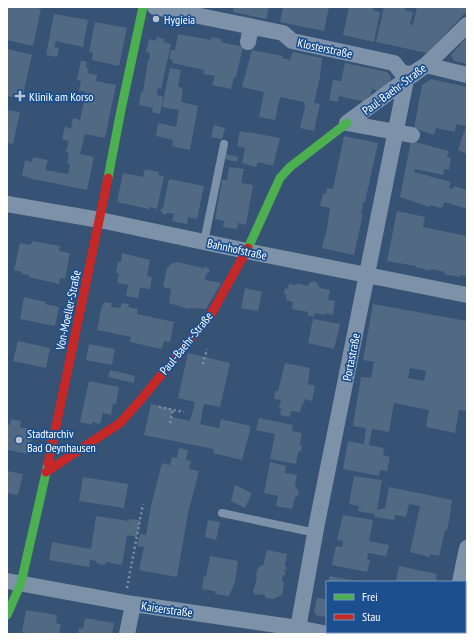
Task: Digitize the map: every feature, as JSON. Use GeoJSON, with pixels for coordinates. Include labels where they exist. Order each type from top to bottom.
{"type":"FeatureCollection","features":[{"type":"Feature","properties":{"kind":"street","name":"Von-Moeller-Straße"},"geometry":{"type":"LineString","coordinates":[[7,615],[14,582],[46,472],[100,220],[143,7]]}},
{"type":"Feature","properties":{"kind":"street","name":"Klosterstraße"},"geometry":{"type":"LineString","coordinates":[[155,7],[250,35],[283,33],[292,41],[394,63],[402,73],[412,74],[426,65]]}},
{"type":"Feature","properties":{"kind":"street","name":"Paul-Baehr-Straße"},"geometry":{"type":"LineString","coordinates":[[46,472],[120,422],[138,403],[210,316],[246,251],[280,178],[290,167],[426,65],[467,25]]}},
{"type":"Feature","properties":{"kind":"street"},"geometry":{"type":"LineString","coordinates":[[426,65],[467,74]]}},
{"type":"Feature","properties":{"kind":"street","name":"Portastraße"},"geometry":{"type":"LineString","coordinates":[[298,631],[406,80]]}},
{"type":"Feature","properties":{"kind":"street"},"geometry":{"type":"LineString","coordinates":[[347,123],[412,135]]}},
{"type":"Feature","properties":{"kind":"street","name":"Bahnhofstraße"},"geometry":{"type":"LineString","coordinates":[[7,204],[100,220],[467,296]]}},
{"type":"Feature","properties":{"kind":"street"},"geometry":{"type":"LineString","coordinates":[[460,581],[467,548]]}},
{"type":"Feature","properties":{"kind":"street","name":"Kaiserstraße"},"geometry":{"type":"LineString","coordinates":[[14,582],[128,603],[298,631],[328,634]]}},
{"type":"Feature","properties":{"kind":"street"},"geometry":{"type":"LineString","coordinates":[[127,634],[128,603]]}},
{"type":"Feature","properties":{"kind":"lane"},"geometry":{"type":"LineString","coordinates":[[204,242],[224,144]]}},
{"type":"Feature","properties":{"kind":"lane"},"geometry":{"type":"LineString","coordinates":[[222,512],[316,533]]}},
{"type":"Feature","properties":{"kind":"path"},"geometry":{"type":"LineString","coordinates":[[138,403],[184,412]]}},
{"type":"Feature","properties":{"kind":"path"},"geometry":{"type":"LineString","coordinates":[[170,423],[173,409]]}},
{"type":"Feature","properties":{"kind":"path"},"geometry":{"type":"LineString","coordinates":[[128,603],[143,504]]}},
{"type":"Feature","properties":{"kind":"building"},"geometry":{"type":"Polygon","coordinates":[[[7,7],[30,7],[41,9],[33,46],[7,40],[7,7]]]}},
{"type":"Feature","properties":{"kind":"building"},"geometry":{"type":"Polygon","coordinates":[[[234,7],[269,7],[266,19],[233,12],[234,7]]]}},
{"type":"Feature","properties":{"kind":"building"},"geometry":{"type":"Polygon","coordinates":[[[283,7],[329,7],[324,31],[280,22],[283,7]]]}},
{"type":"Feature","properties":{"kind":"building"},"geometry":{"type":"Polygon","coordinates":[[[349,7],[374,7],[373,10],[380,12],[374,42],[343,35],[349,7]]]}},
{"type":"Feature","properties":{"kind":"building"},"geometry":{"type":"Polygon","coordinates":[[[384,7],[405,7],[405,10],[413,12],[410,24],[413,25],[417,7],[467,7],[467,11],[427,53],[376,42],[384,7]]]}},
{"type":"Feature","properties":{"kind":"building"},"geometry":{"type":"Polygon","coordinates":[[[54,14],[88,20],[83,47],[56,41],[54,47],[59,48],[57,57],[46,55],[54,14]]]}},
{"type":"Feature","properties":{"kind":"building"},"geometry":{"type":"Polygon","coordinates":[[[95,22],[127,28],[119,66],[92,60],[93,53],[89,52],[95,22]]]}},
{"type":"Feature","properties":{"kind":"building"},"geometry":{"type":"Polygon","coordinates":[[[178,34],[211,40],[211,37],[222,39],[221,42],[243,47],[236,77],[234,77],[231,89],[212,85],[215,76],[203,74],[204,70],[172,63],[173,60],[169,59],[171,50],[175,50],[178,34]]]}},
{"type":"Feature","properties":{"kind":"building"},"geometry":{"type":"Polygon","coordinates":[[[157,37],[164,39],[164,42],[171,44],[161,89],[158,88],[157,95],[162,96],[163,98],[160,114],[152,112],[153,108],[139,105],[149,61],[150,53],[146,52],[149,39],[156,41],[157,37]]]}},
{"type":"Feature","properties":{"kind":"building"},"geometry":{"type":"Polygon","coordinates":[[[467,37],[467,64],[454,61],[451,55],[467,37]]]}},
{"type":"Feature","properties":{"kind":"building"},"geometry":{"type":"Polygon","coordinates":[[[7,49],[32,55],[22,99],[7,96],[7,49]]]}},
{"type":"Feature","properties":{"kind":"building"},"geometry":{"type":"Polygon","coordinates":[[[252,50],[283,56],[282,58],[290,60],[293,52],[322,58],[320,77],[314,103],[320,104],[314,131],[300,128],[305,107],[304,102],[280,97],[275,120],[259,117],[264,92],[242,87],[252,50]]]}},
{"type":"Feature","properties":{"kind":"building"},"geometry":{"type":"Polygon","coordinates":[[[81,60],[87,62],[86,67],[89,68],[87,73],[97,75],[96,81],[116,85],[105,138],[85,134],[80,154],[94,157],[87,190],[22,176],[25,160],[32,162],[33,157],[48,160],[45,170],[68,174],[70,164],[67,163],[69,153],[66,152],[69,141],[62,139],[65,126],[71,129],[73,118],[80,120],[86,92],[79,91],[81,81],[77,80],[81,60]]]}},
{"type":"Feature","properties":{"kind":"building"},"geometry":{"type":"Polygon","coordinates":[[[345,63],[387,72],[391,77],[389,87],[383,92],[372,89],[370,97],[368,96],[367,102],[339,96],[338,102],[329,100],[333,80],[341,81],[345,63]]]}},
{"type":"Feature","properties":{"kind":"building"},"geometry":{"type":"Polygon","coordinates":[[[170,68],[181,70],[178,86],[183,89],[181,102],[198,106],[190,150],[172,146],[173,140],[156,136],[158,123],[176,127],[179,110],[162,107],[170,68]]]}},
{"type":"Feature","properties":{"kind":"building"},"geometry":{"type":"Polygon","coordinates":[[[431,79],[467,87],[467,154],[458,150],[466,126],[456,124],[455,132],[436,128],[434,135],[414,128],[422,85],[431,79]]]}},
{"type":"Feature","properties":{"kind":"building"},"geometry":{"type":"Polygon","coordinates":[[[7,110],[20,112],[13,144],[7,143],[7,110]]]}},
{"type":"Feature","properties":{"kind":"building"},"geometry":{"type":"Polygon","coordinates":[[[214,125],[225,128],[222,139],[211,137],[214,125]]]}},
{"type":"Feature","properties":{"kind":"building"},"geometry":{"type":"Polygon","coordinates":[[[240,131],[280,138],[273,166],[258,162],[256,167],[242,163],[245,148],[237,146],[240,131]]]}},
{"type":"Feature","properties":{"kind":"building"},"geometry":{"type":"Polygon","coordinates":[[[344,136],[378,143],[365,202],[363,202],[361,214],[363,214],[354,255],[322,248],[326,235],[330,208],[320,206],[323,193],[326,194],[327,188],[333,189],[344,136]]]}},
{"type":"Feature","properties":{"kind":"building"},"geometry":{"type":"Polygon","coordinates":[[[411,141],[449,151],[447,157],[451,158],[449,170],[444,169],[443,175],[415,169],[414,172],[451,182],[449,188],[453,189],[454,186],[467,190],[467,209],[444,202],[443,207],[440,208],[430,205],[430,207],[400,197],[411,141]]]}},
{"type":"Feature","properties":{"kind":"building"},"geometry":{"type":"Polygon","coordinates":[[[226,154],[238,157],[237,162],[225,159],[226,154]]]}},
{"type":"Feature","properties":{"kind":"building"},"geometry":{"type":"Polygon","coordinates":[[[229,167],[244,169],[241,183],[253,185],[246,225],[238,223],[237,229],[223,227],[224,221],[215,219],[222,180],[227,180],[229,167]]]}},
{"type":"Feature","properties":{"kind":"building"},"geometry":{"type":"Polygon","coordinates":[[[145,169],[159,172],[158,175],[164,176],[157,209],[150,207],[149,209],[117,202],[123,173],[143,177],[145,169]]]}},
{"type":"Feature","properties":{"kind":"building"},"geometry":{"type":"Polygon","coordinates":[[[169,179],[204,186],[197,219],[188,217],[187,224],[172,221],[174,214],[167,213],[164,215],[160,210],[163,208],[169,179]]]}},
{"type":"Feature","properties":{"kind":"building"},"geometry":{"type":"Polygon","coordinates":[[[397,211],[425,217],[423,227],[467,236],[467,276],[460,275],[460,277],[444,274],[445,272],[431,269],[431,271],[415,267],[416,266],[387,261],[397,211]]]}},
{"type":"Feature","properties":{"kind":"building"},"geometry":{"type":"Polygon","coordinates":[[[32,241],[60,246],[59,251],[70,253],[65,279],[60,278],[59,284],[29,277],[29,275],[22,274],[22,272],[14,270],[20,243],[31,245],[32,241]]]}},
{"type":"Feature","properties":{"kind":"building"},"geometry":{"type":"Polygon","coordinates":[[[122,253],[150,260],[147,276],[152,277],[150,289],[140,288],[138,298],[126,296],[128,285],[117,283],[119,273],[116,273],[118,262],[121,262],[122,253]]]}},
{"type":"Feature","properties":{"kind":"building"},"geometry":{"type":"Polygon","coordinates":[[[177,262],[203,268],[206,266],[210,271],[206,274],[205,280],[221,283],[206,309],[188,309],[169,303],[171,289],[163,287],[167,268],[171,264],[177,262]]]}},
{"type":"Feature","properties":{"kind":"building"},"geometry":{"type":"Polygon","coordinates":[[[312,281],[316,282],[320,288],[330,290],[328,300],[335,301],[333,315],[315,313],[314,317],[307,315],[308,312],[292,309],[293,302],[286,300],[287,295],[284,294],[285,288],[288,289],[289,284],[300,284],[307,286],[312,281]]]}},
{"type":"Feature","properties":{"kind":"building"},"geometry":{"type":"Polygon","coordinates":[[[245,288],[262,292],[258,311],[241,308],[245,288]]]}},
{"type":"Feature","properties":{"kind":"building"},"geometry":{"type":"Polygon","coordinates":[[[24,297],[46,302],[45,304],[59,307],[55,326],[20,319],[24,297]]]}},
{"type":"Feature","properties":{"kind":"building"},"geometry":{"type":"Polygon","coordinates":[[[104,302],[112,303],[111,307],[120,308],[122,303],[129,304],[128,307],[138,309],[137,314],[174,322],[170,342],[164,341],[162,349],[130,342],[131,337],[97,330],[102,305],[104,302]]]}},
{"type":"Feature","properties":{"kind":"building"},"geometry":{"type":"Polygon","coordinates":[[[373,304],[467,321],[467,411],[459,410],[455,433],[426,427],[429,410],[394,403],[389,432],[372,429],[369,445],[384,448],[383,455],[390,457],[387,471],[380,470],[379,476],[343,469],[348,441],[364,444],[366,428],[353,426],[361,377],[371,378],[374,362],[363,360],[373,304]],[[410,368],[408,378],[424,381],[426,371],[410,368]]]}},
{"type":"Feature","properties":{"kind":"building"},"geometry":{"type":"Polygon","coordinates":[[[313,319],[340,324],[334,349],[308,343],[313,319]]]}},
{"type":"Feature","properties":{"kind":"building"},"geometry":{"type":"Polygon","coordinates":[[[18,341],[50,348],[46,368],[13,361],[18,341]]]}},
{"type":"Feature","properties":{"kind":"building"},"geometry":{"type":"Polygon","coordinates":[[[89,344],[115,349],[112,365],[86,360],[89,344]]]}},
{"type":"Feature","properties":{"kind":"building"},"geometry":{"type":"Polygon","coordinates":[[[188,353],[230,363],[220,407],[204,404],[200,424],[219,428],[221,419],[251,426],[242,460],[213,453],[214,449],[144,435],[151,404],[173,409],[171,417],[190,421],[195,402],[178,398],[188,353]]]}},
{"type":"Feature","properties":{"kind":"building"},"geometry":{"type":"Polygon","coordinates":[[[285,363],[310,368],[308,384],[315,386],[312,401],[305,399],[300,412],[291,411],[290,417],[280,415],[281,408],[279,408],[281,400],[274,399],[275,391],[278,391],[285,363]]]}},
{"type":"Feature","properties":{"kind":"building"},"geometry":{"type":"Polygon","coordinates":[[[110,370],[135,376],[134,383],[108,377],[110,370]]]}},
{"type":"Feature","properties":{"kind":"building"},"geometry":{"type":"Polygon","coordinates":[[[89,381],[119,387],[116,404],[113,404],[111,415],[103,413],[100,424],[92,422],[92,425],[80,422],[89,381]]]}},
{"type":"Feature","properties":{"kind":"building"},"geometry":{"type":"Polygon","coordinates":[[[259,418],[293,425],[292,431],[302,433],[300,444],[302,447],[301,451],[298,452],[296,464],[270,459],[275,434],[256,430],[259,418]]]}},
{"type":"Feature","properties":{"kind":"building","name":"Stadtarchiv Bad Oeynhausen"},"geometry":{"type":"Polygon","coordinates":[[[11,419],[21,421],[20,427],[33,430],[28,454],[7,450],[7,424],[10,425],[11,419]]]}},
{"type":"Feature","properties":{"kind":"building"},"geometry":{"type":"Polygon","coordinates":[[[179,448],[188,450],[186,460],[191,461],[189,469],[199,471],[188,513],[177,577],[139,570],[144,547],[137,546],[140,534],[146,535],[151,506],[162,463],[170,465],[172,457],[177,458],[179,448]]]}},
{"type":"Feature","properties":{"kind":"building"},"geometry":{"type":"Polygon","coordinates":[[[270,462],[286,466],[285,473],[297,475],[295,486],[299,492],[295,497],[292,509],[276,506],[278,496],[264,493],[270,462]]]}},
{"type":"Feature","properties":{"kind":"building"},"geometry":{"type":"Polygon","coordinates":[[[7,471],[23,474],[18,495],[7,493],[7,471]]]}},
{"type":"Feature","properties":{"kind":"building"},"geometry":{"type":"Polygon","coordinates":[[[354,476],[382,480],[377,510],[385,508],[389,487],[452,500],[447,530],[445,530],[439,556],[430,554],[430,557],[410,552],[420,506],[409,504],[406,517],[395,515],[394,520],[375,517],[374,514],[358,511],[359,506],[349,504],[354,476]]]}},
{"type":"Feature","properties":{"kind":"building"},"geometry":{"type":"Polygon","coordinates":[[[83,477],[128,484],[124,508],[79,501],[83,477]]]}},
{"type":"Feature","properties":{"kind":"building"},"geometry":{"type":"Polygon","coordinates":[[[235,485],[252,493],[245,508],[231,501],[235,485]]]}},
{"type":"Feature","properties":{"kind":"building"},"geometry":{"type":"Polygon","coordinates":[[[343,515],[373,520],[369,541],[389,545],[386,556],[368,553],[367,559],[370,560],[367,572],[332,565],[336,546],[342,547],[343,541],[337,540],[343,515]]]}},
{"type":"Feature","properties":{"kind":"building"},"geometry":{"type":"Polygon","coordinates":[[[96,516],[129,521],[129,519],[140,520],[137,537],[127,535],[122,565],[107,562],[104,565],[90,560],[89,567],[49,560],[52,542],[91,549],[96,516]]]}},
{"type":"Feature","properties":{"kind":"building"},"geometry":{"type":"Polygon","coordinates":[[[208,520],[220,522],[216,540],[205,537],[208,520]]]}},
{"type":"Feature","properties":{"kind":"building"},"geometry":{"type":"Polygon","coordinates":[[[267,550],[287,554],[285,565],[287,569],[284,571],[286,574],[283,576],[282,580],[284,583],[282,595],[273,599],[266,598],[264,594],[255,595],[253,592],[258,568],[261,565],[263,566],[267,550]]]}},
{"type":"Feature","properties":{"kind":"building"},"geometry":{"type":"Polygon","coordinates":[[[210,556],[238,561],[235,582],[229,596],[216,594],[214,591],[202,589],[210,556]]]}},
{"type":"Feature","properties":{"kind":"building"},"geometry":{"type":"Polygon","coordinates":[[[399,566],[437,574],[436,581],[396,581],[399,566]]]}},
{"type":"Feature","properties":{"kind":"building"},"geometry":{"type":"Polygon","coordinates":[[[330,576],[356,581],[328,581],[330,576]]]}},
{"type":"Feature","properties":{"kind":"building"},"geometry":{"type":"Polygon","coordinates":[[[326,592],[326,617],[317,616],[314,612],[317,598],[325,599],[326,592]]]}},
{"type":"Feature","properties":{"kind":"building"},"geometry":{"type":"Polygon","coordinates":[[[26,610],[57,615],[56,623],[61,625],[59,634],[29,634],[22,632],[26,610]]]}},
{"type":"Feature","properties":{"kind":"building"},"geometry":{"type":"Polygon","coordinates":[[[85,618],[114,623],[112,634],[78,634],[79,628],[83,629],[85,618]]]}},
{"type":"Feature","properties":{"kind":"traffic: fast"},"geometry":{"type":"LineString","coordinates":[[108,178],[143,7]]}},
{"type":"Feature","properties":{"kind":"traffic: fast"},"geometry":{"type":"LineString","coordinates":[[248,248],[280,178],[290,167],[347,123]]}},
{"type":"Feature","properties":{"kind":"traffic: fast"},"geometry":{"type":"LineString","coordinates":[[7,615],[21,583],[48,464]]}},
{"type":"Feature","properties":{"kind":"traffic: jam"},"geometry":{"type":"LineString","coordinates":[[48,464],[108,178]]}},
{"type":"Feature","properties":{"kind":"traffic: jam"},"geometry":{"type":"LineString","coordinates":[[46,472],[120,423],[210,316],[248,248]]}},
{"type":"Feature","properties":{"kind":"place","name":"Hygieia"},"geometry":{"type":"Point","coordinates":[156,19]}},
{"type":"Feature","properties":{"kind":"place","name":"Klinik am Korso"},"geometry":{"type":"Point","coordinates":[20,96]}},
{"type":"Feature","properties":{"kind":"place","name":"Stadtarchiv Bad Oeynhausen"},"geometry":{"type":"Point","coordinates":[19,440]}}]}
